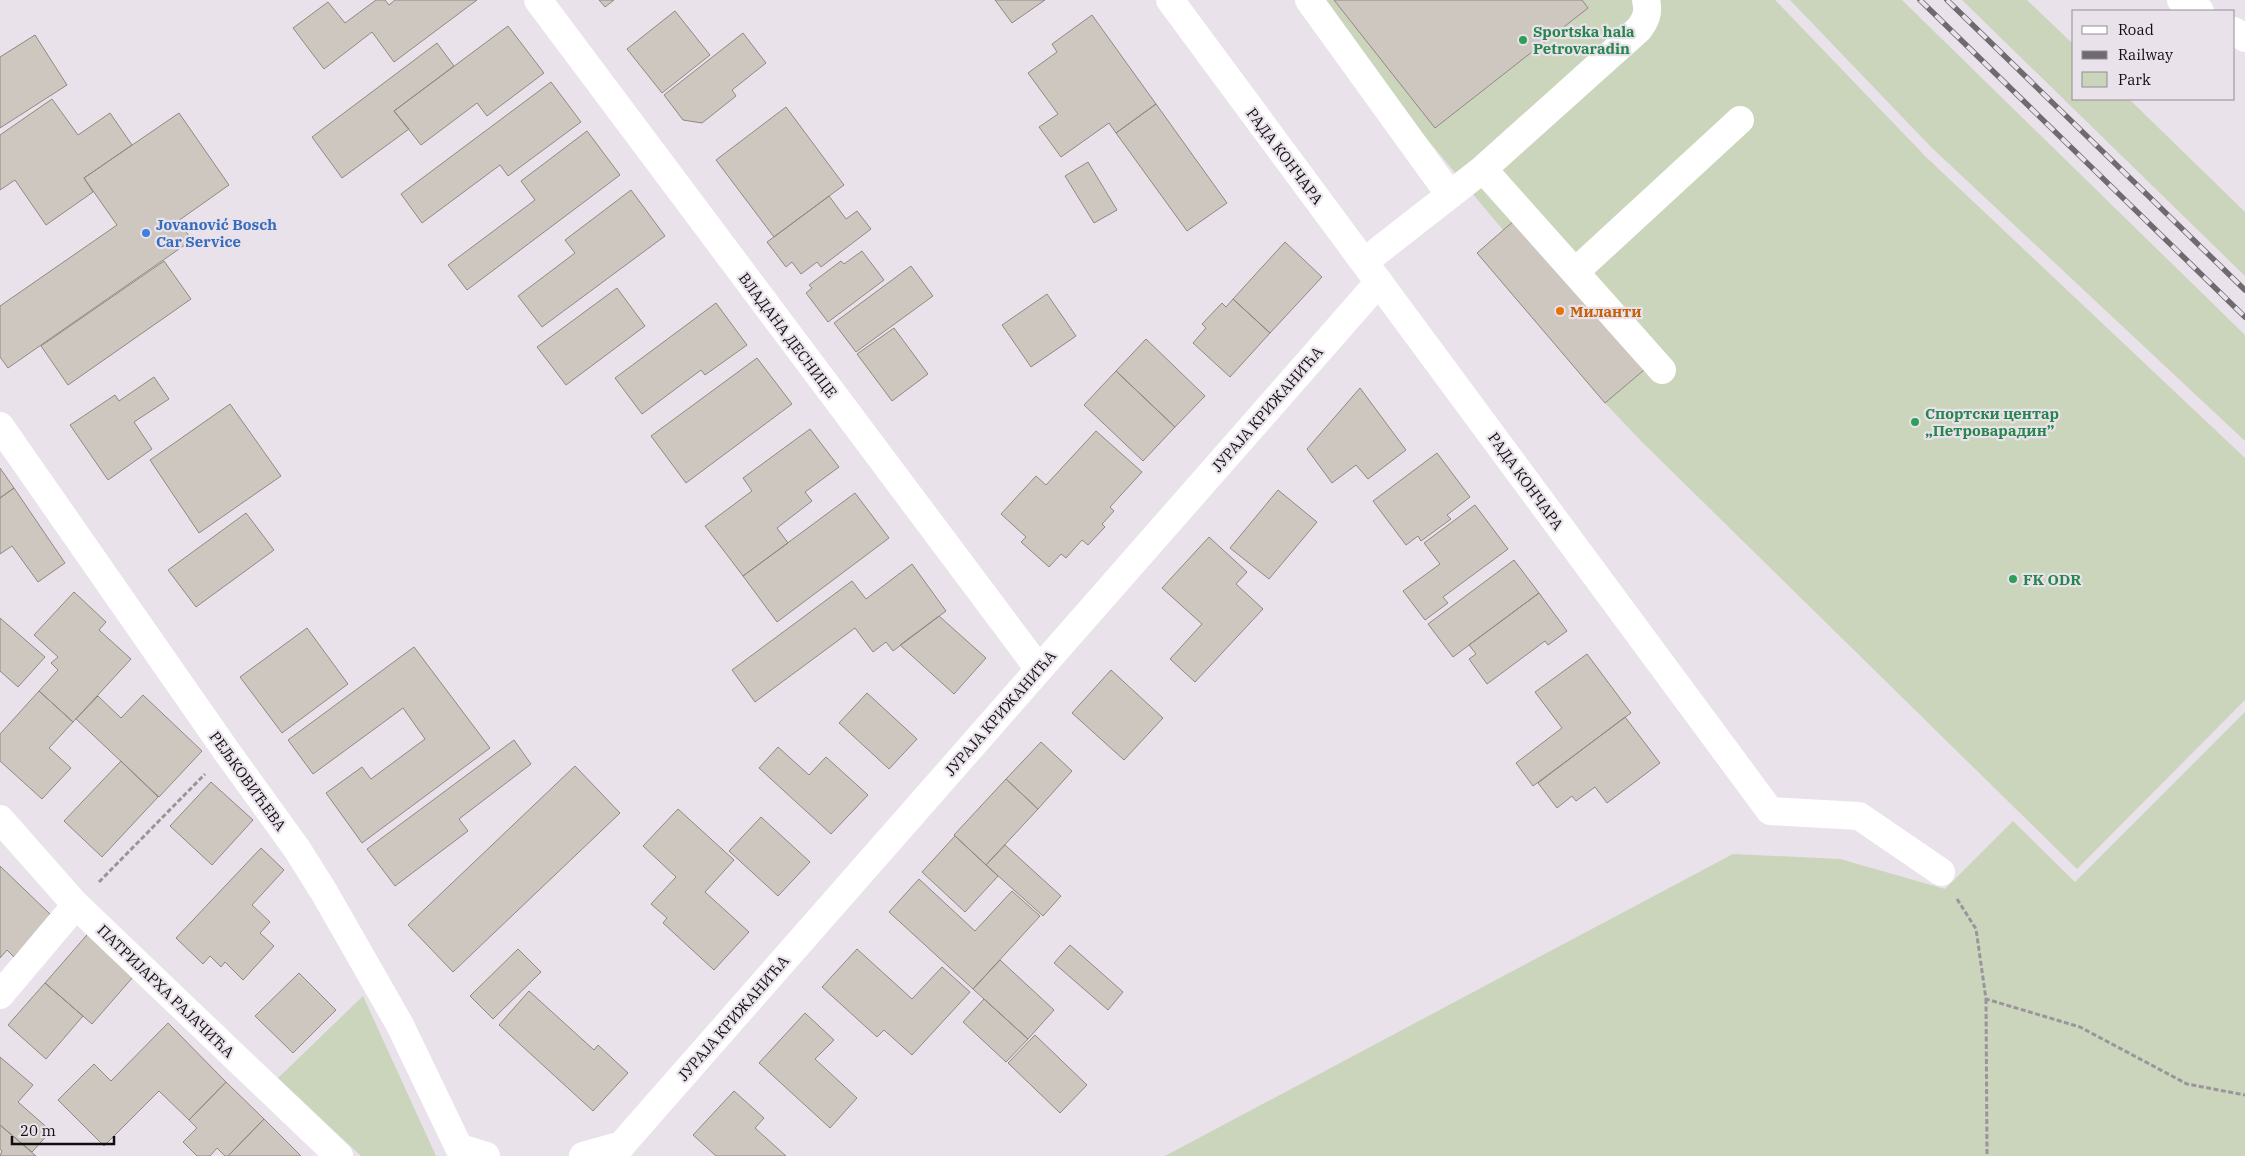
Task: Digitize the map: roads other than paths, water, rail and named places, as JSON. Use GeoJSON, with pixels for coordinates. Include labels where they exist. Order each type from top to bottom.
{"type":"FeatureCollection","features":[{"type":"Feature","properties":{"kind":"street","name":"ВЛАДАНА ДЕСНИЦЕ"},"geometry":{"type":"LineString","coordinates":[[538,0],[1039,669]]}},
{"type":"Feature","properties":{"kind":"street","name":"РАДА КОНЧАРА"},"geometry":{"type":"LineString","coordinates":[[1170,0],[1770,811],[1859,816],[1941,872]]}},
{"type":"Feature","properties":{"kind":"street"},"geometry":{"type":"LineString","coordinates":[[1309,0],[1450,195]]}},
{"type":"Feature","properties":{"kind":"street","name":"ЈУРАЈА КРИЖАНИЋА"},"geometry":{"type":"LineString","coordinates":[[617,1150],[1039,669],[1371,272],[1450,195],[1483,169],[1639,29],[1648,10],[1646,0]]}},
{"type":"Feature","properties":{"kind":"street"},"geometry":{"type":"LineString","coordinates":[[2181,0],[2198,10]]}},
{"type":"Feature","properties":{"kind":"street"},"geometry":{"type":"LineString","coordinates":[[1575,272],[1740,120]]}},
{"type":"Feature","properties":{"kind":"street"},"geometry":{"type":"LineString","coordinates":[[1483,169],[1662,370]]}},
{"type":"Feature","properties":{"kind":"street","name":"РЕЉКОВИЋЕВА"},"geometry":{"type":"LineString","coordinates":[[0,426],[226,752],[297,849],[351,936],[400,1024],[461,1152]]}},
{"type":"Feature","properties":{"kind":"street","name":"ПАТРИЈАРХА РАЈАЧИЋА"},"geometry":{"type":"LineString","coordinates":[[0,819],[76,906],[339,1156]]}},
{"type":"Feature","properties":{"kind":"street"},"geometry":{"type":"LineString","coordinates":[[0,995],[76,906]]}},
{"type":"Feature","properties":{"kind":"street"},"geometry":{"type":"LineString","coordinates":[[583,1156],[617,1150]]}},
{"type":"Feature","properties":{"kind":"street"},"geometry":{"type":"LineString","coordinates":[[461,1152],[486,1156]]}},
{"type":"Feature","properties":{"kind":"railway"},"geometry":{"type":"LineString","coordinates":[[1920,0],[2245,317]]}},
{"type":"Feature","properties":{"kind":"railway"},"geometry":{"type":"LineString","coordinates":[[1947,0],[2245,290]]}},
{"type":"Feature","properties":{"kind":"place","name":"Sportska hala Petrovaradin"},"geometry":{"type":"Point","coordinates":[1523,40]}},
{"type":"Feature","properties":{"kind":"place","name":"Jovanović Bosch Car Service"},"geometry":{"type":"Point","coordinates":[146,233]}},
{"type":"Feature","properties":{"kind":"place","name":"Миланти"},"geometry":{"type":"Point","coordinates":[1560,311]}},
{"type":"Feature","properties":{"kind":"place","name":"Спортски центар „Петроварадин”"},"geometry":{"type":"Point","coordinates":[1915,422]}},
{"type":"Feature","properties":{"kind":"place","name":"FK ODR"},"geometry":{"type":"Point","coordinates":[2013,579]}}]}
